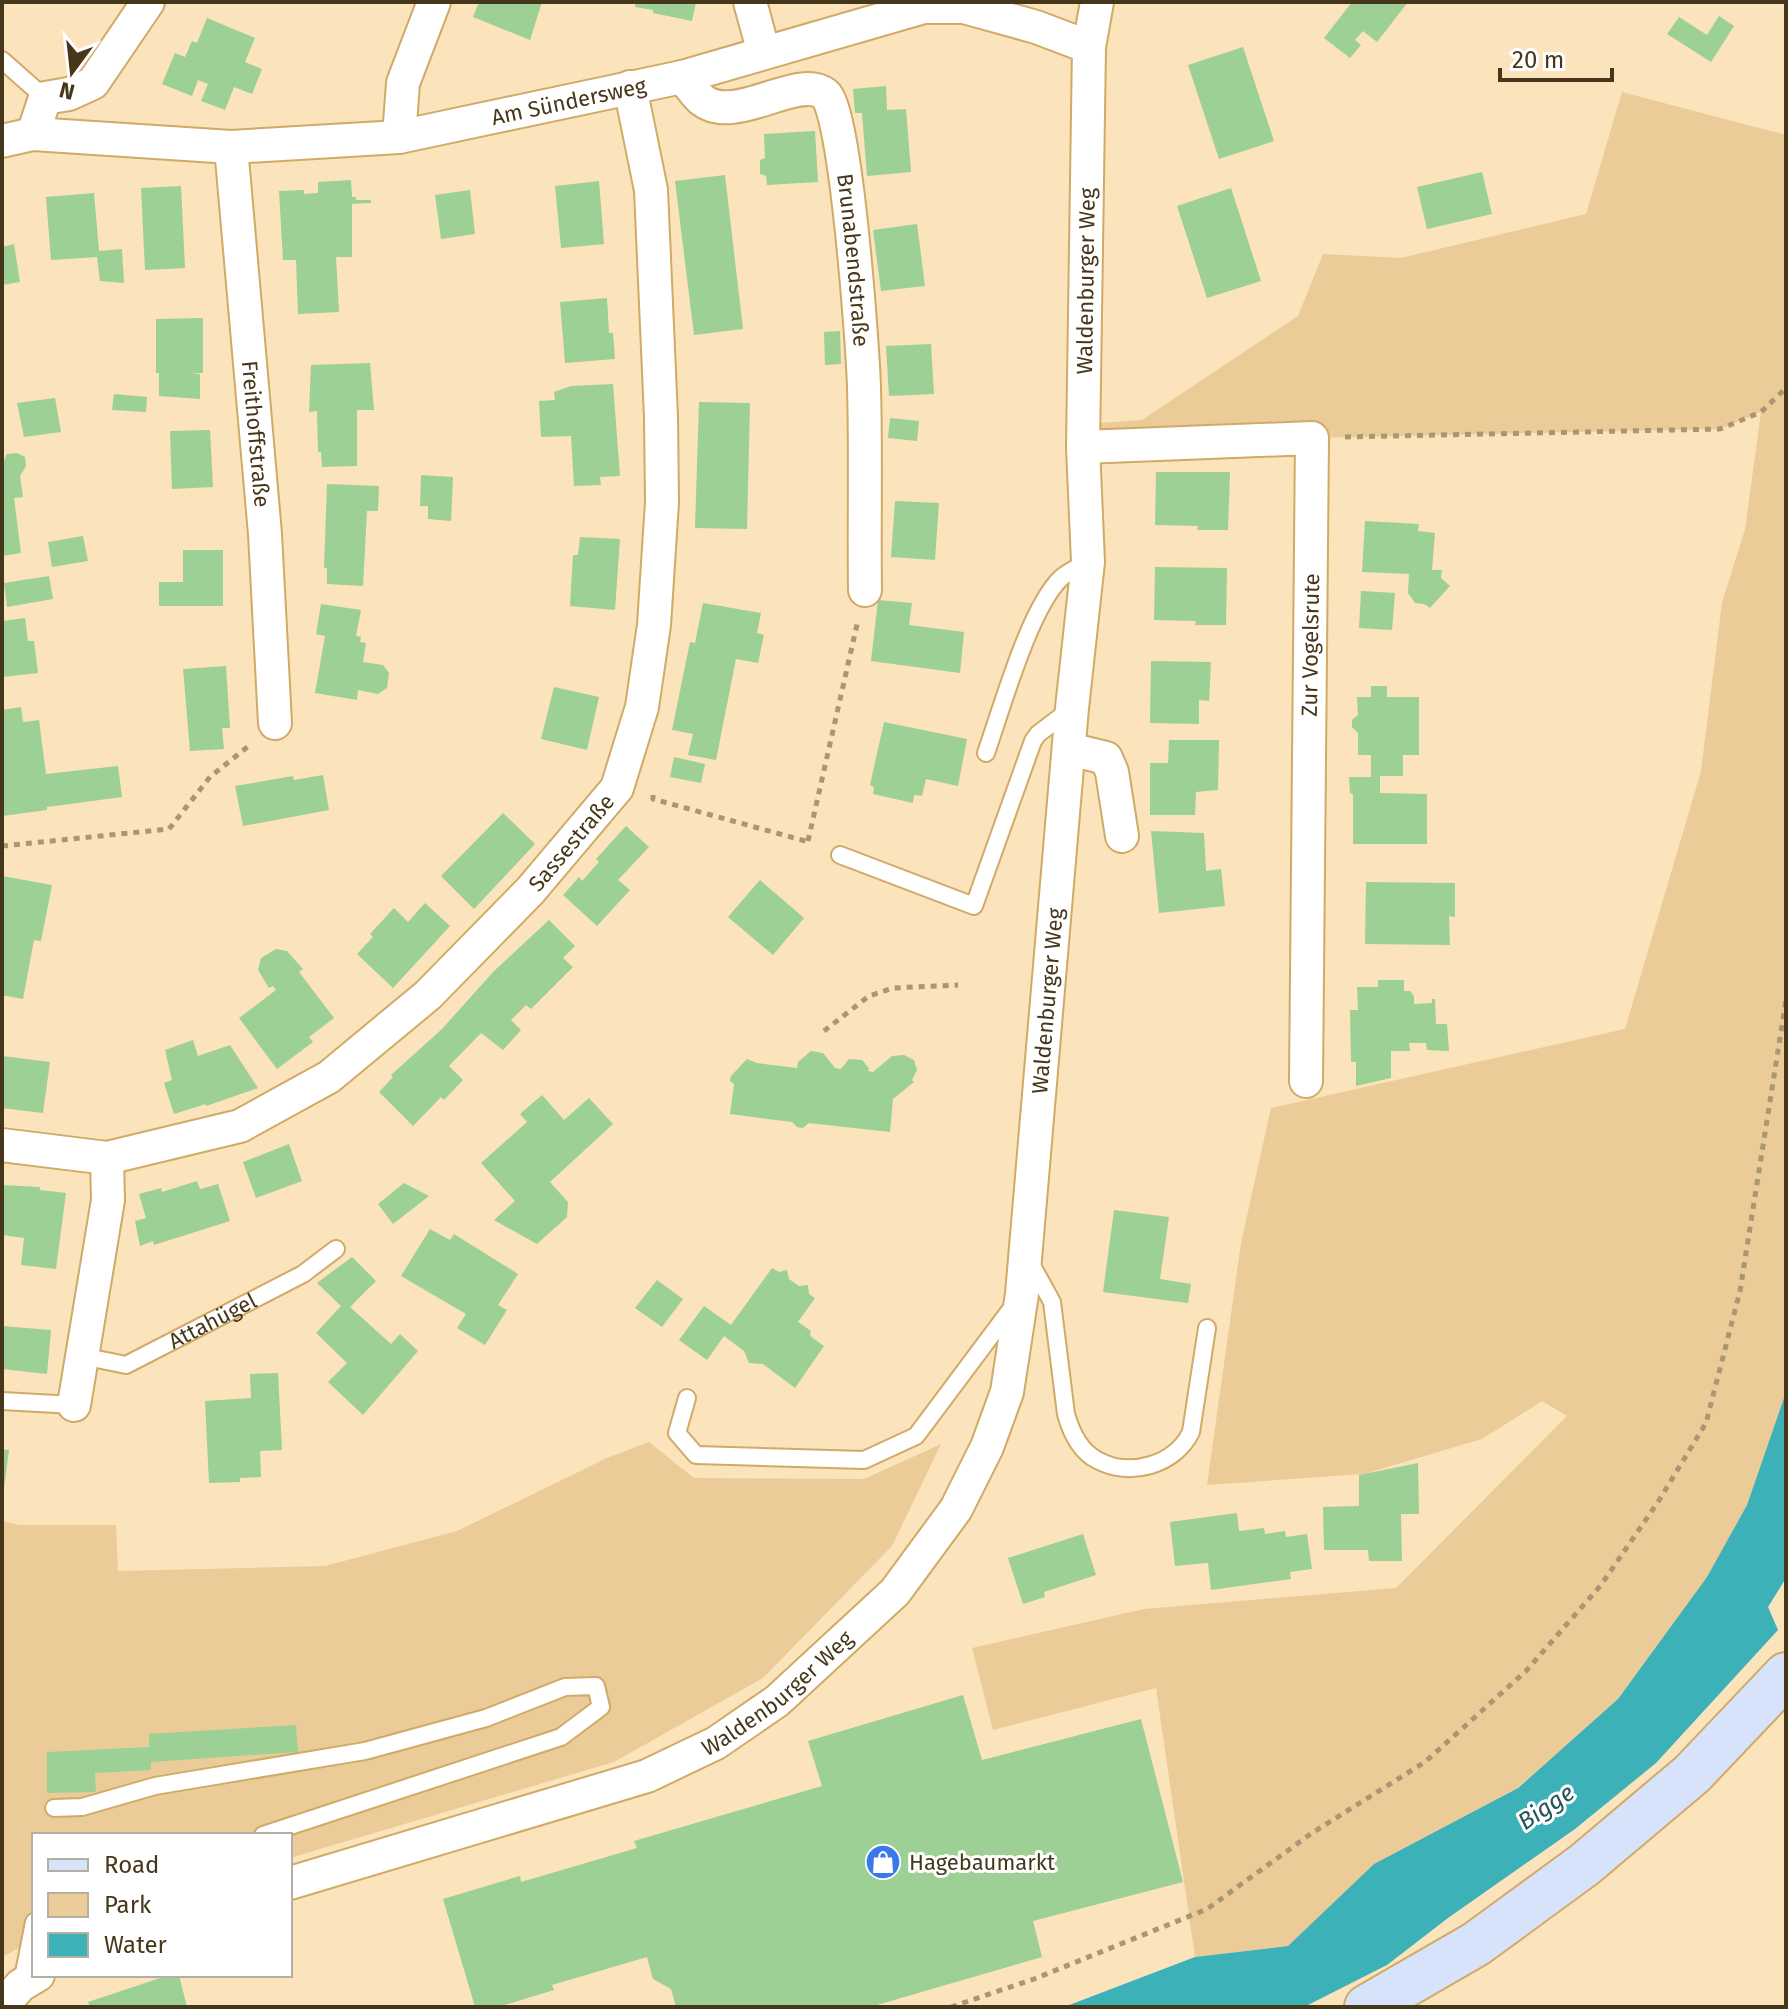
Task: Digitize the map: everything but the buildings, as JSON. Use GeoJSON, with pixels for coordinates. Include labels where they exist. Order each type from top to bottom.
{"type":"FeatureCollection","features":[{"type":"Feature","properties":{"kind":"main road"},"geometry":{"type":"LineString","coordinates":[[1367,2007],[1476,1944],[1584,1865],[1692,1774],[1786,1675]]}},
{"type":"Feature","properties":{"kind":"street"},"geometry":{"type":"LineString","coordinates":[[17,138],[45,98],[69,94],[93,83],[148,2]]}},
{"type":"Feature","properties":{"kind":"street"},"geometry":{"type":"LineString","coordinates":[[399,137],[403,83],[434,2]]}},
{"type":"Feature","properties":{"kind":"street"},"geometry":{"type":"LineString","coordinates":[[750,2],[764,53]]}},
{"type":"Feature","properties":{"kind":"street","name":"Waldenburger Weg"},"geometry":{"type":"LineString","coordinates":[[292,1882],[647,1776],[716,1743],[777,1701],[895,1592],[956,1509],[987,1447],[1007,1392],[1022,1294],[1072,708],[1088,562],[1083,447],[1089,47],[1097,2]]}},
{"type":"Feature","properties":{"kind":"street","name":"Am Sündersweg"},"geometry":{"type":"LineString","coordinates":[[17,138],[231,147],[399,137],[682,77],[924,7],[964,7],[1036,27],[1089,47]]}},
{"type":"Feature","properties":{"kind":"street","name":"Brunabendstraße"},"geometry":{"type":"LineString","coordinates":[[682,77],[704,102],[731,108],[810,88],[823,92],[832,101],[842,148],[864,387],[865,590]]}},
{"type":"Feature","properties":{"kind":"street","name":"Sassestraße"},"geometry":{"type":"LineString","coordinates":[[2,1145],[107,1158],[240,1126],[329,1077],[428,995],[530,891],[617,788],[642,707],[654,625],[662,502],[651,190],[630,87]]}},
{"type":"Feature","properties":{"kind":"street","name":"Freithoffstraße"},"geometry":{"type":"LineString","coordinates":[[231,147],[265,534],[275,723]]}},
{"type":"Feature","properties":{"kind":"street"},"geometry":{"type":"LineString","coordinates":[[1083,447],[1312,438]]}},
{"type":"Feature","properties":{"kind":"street","name":"Zur Vogelsrute"},"geometry":{"type":"LineString","coordinates":[[1306,1081],[1312,438]]}},
{"type":"Feature","properties":{"kind":"street"},"geometry":{"type":"LineString","coordinates":[[1069,749],[1106,758],[1112,772],[1122,836]]}},
{"type":"Feature","properties":{"kind":"street"},"geometry":{"type":"LineString","coordinates":[[74,1405],[108,1200],[107,1158]]}},
{"type":"Feature","properties":{"kind":"lane"},"geometry":{"type":"LineString","coordinates":[[2,60],[45,98]]}},
{"type":"Feature","properties":{"kind":"lane"},"geometry":{"type":"LineString","coordinates":[[986,753],[1033,623],[1047,595],[1063,576],[1088,562]]}},
{"type":"Feature","properties":{"kind":"lane"},"geometry":{"type":"LineString","coordinates":[[840,855],[974,906],[1033,741],[1072,708]]}},
{"type":"Feature","properties":{"kind":"lane","name":"Attahügel"},"geometry":{"type":"LineString","coordinates":[[82,1356],[126,1365],[303,1274],[336,1249]]}},
{"type":"Feature","properties":{"kind":"lane"},"geometry":{"type":"LineString","coordinates":[[1025,1254],[1052,1302],[1066,1414],[1071,1431],[1080,1445],[1097,1460],[1131,1467],[1149,1466],[1163,1461],[1186,1442],[1191,1432],[1207,1328]]}},
{"type":"Feature","properties":{"kind":"lane"},"geometry":{"type":"LineString","coordinates":[[687,1398],[677,1433],[696,1455],[864,1460],[916,1436],[1022,1294]]}},
{"type":"Feature","properties":{"kind":"lane"},"geometry":{"type":"LineString","coordinates":[[2,1401],[74,1405]]}},
{"type":"Feature","properties":{"kind":"lane"},"geometry":{"type":"LineString","coordinates":[[54,1808],[82,1807],[155,1786],[365,1751],[486,1718],[565,1687],[596,1686],[601,1707],[561,1737],[269,1833]]}},
{"type":"Feature","properties":{"kind":"lane"},"geometry":{"type":"LineString","coordinates":[[20,1989],[32,1932]]}},
{"type":"Feature","properties":{"kind":"path"},"geometry":{"type":"LineString","coordinates":[[1312,438],[1720,429],[1761,412],[1786,388]]}},
{"type":"Feature","properties":{"kind":"path"},"geometry":{"type":"LineString","coordinates":[[808,841],[865,590]]}},
{"type":"Feature","properties":{"kind":"path"},"geometry":{"type":"LineString","coordinates":[[2,846],[169,829],[210,777],[275,723]]}},
{"type":"Feature","properties":{"kind":"path"},"geometry":{"type":"LineString","coordinates":[[623,770],[650,779],[653,799],[808,841],[840,855]]}},
{"type":"Feature","properties":{"kind":"path"},"geometry":{"type":"LineString","coordinates":[[824,1031],[869,996],[893,988],[958,985]]}},
{"type":"Feature","properties":{"kind":"path"},"geometry":{"type":"LineString","coordinates":[[951,2007],[1034,1979],[1207,1909],[1312,1833],[1425,1762],[1526,1671],[1601,1585],[1658,1502],[1706,1423],[1740,1291],[1786,1000]]}},
{"type":"Feature","properties":{"kind":"green space"},"geometry":{"type":"Polygon","coordinates":[[[1622,92],[1786,135],[1786,1392],[1747,1505],[1707,1577],[1618,1699],[1517,1788],[1374,1864],[1288,1946],[1195,1957],[1156,1688],[993,1730],[972,1648],[1144,1609],[1396,1588],[1567,1416],[1542,1401],[1482,1439],[1364,1474],[1207,1485],[1241,1243],[1271,1108],[1625,1029],[1701,771],[1722,603],[1745,529],[1761,412],[1720,429],[1312,438],[1083,447],[1084,424],[1142,420],[1298,316],[1323,254],[1401,258],[1586,214],[1622,92]]]}},
{"type":"Feature","properties":{"kind":"green space"},"geometry":{"type":"Polygon","coordinates":[[[649,1442],[694,1478],[864,1479],[941,1444],[892,1546],[763,1678],[614,1762],[292,1857],[292,1833],[32,1833],[32,1941],[2,1957],[2,1521],[19,1525],[116,1525],[118,1571],[325,1566],[457,1531],[607,1458],[649,1442]]]}},
{"type":"Feature","properties":{"kind":"water","name":"Bigge"},"geometry":{"type":"Polygon","coordinates":[[[1786,1392],[1786,1578],[1768,1607],[1778,1630],[1656,1763],[1575,1829],[1387,1965],[1304,2007],[1064,2007],[1195,1957],[1288,1946],[1374,1864],[1518,1788],[1618,1699],[1707,1577],[1747,1505],[1786,1392]]]}},
{"type":"Feature","properties":{"kind":"place","name":"Hagebaumarkt"},"geometry":{"type":"Point","coordinates":[883,1862]}}]}
